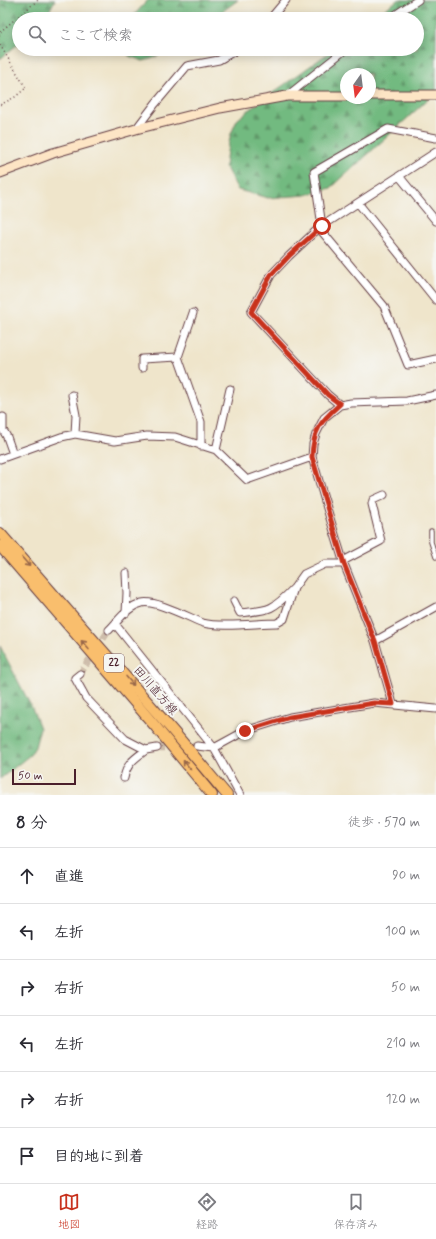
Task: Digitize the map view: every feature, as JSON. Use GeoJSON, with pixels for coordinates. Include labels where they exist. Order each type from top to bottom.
{"type":"FeatureCollection","features":[{"type":"Feature","properties":{"kind":"main road","name":"田川直方線"},"geometry":{"type":"LineString","coordinates":[[0,533],[227,795]]}},
{"type":"Feature","properties":{"kind":"main road","name":"田川直方線"},"geometry":{"type":"LineString","coordinates":[[0,546],[155,726],[212,795]]}},
{"type":"Feature","properties":{"kind":"street"},"geometry":{"type":"LineString","coordinates":[[276,12],[286,0]]}},
{"type":"Feature","properties":{"kind":"street"},"geometry":{"type":"LineString","coordinates":[[400,12],[418,0]]}},
{"type":"Feature","properties":{"kind":"street"},"geometry":{"type":"LineString","coordinates":[[136,129],[187,66],[219,60],[226,56]]}},
{"type":"Feature","properties":{"kind":"street"},"geometry":{"type":"LineString","coordinates":[[287,96],[337,56]]}},
{"type":"Feature","properties":{"kind":"street"},"geometry":{"type":"LineString","coordinates":[[376,95],[436,95]]}},
{"type":"Feature","properties":{"kind":"street"},"geometry":{"type":"LineString","coordinates":[[0,173],[53,153],[136,129],[220,108],[287,96],[340,96]]}},
{"type":"Feature","properties":{"kind":"street"},"geometry":{"type":"LineString","coordinates":[[436,138],[388,129],[314,172],[320,227],[384,306],[408,365],[436,359]]}},
{"type":"Feature","properties":{"kind":"street"},"geometry":{"type":"LineString","coordinates":[[340,404],[328,395],[251,312],[271,275],[320,227],[436,152]]}},
{"type":"Feature","properties":{"kind":"street"},"geometry":{"type":"LineString","coordinates":[[399,176],[436,221]]}},
{"type":"Feature","properties":{"kind":"street"},"geometry":{"type":"LineString","coordinates":[[358,203],[436,300]]}},
{"type":"Feature","properties":{"kind":"street"},"geometry":{"type":"LineString","coordinates":[[193,313],[178,356],[201,422],[201,446]]}},
{"type":"Feature","properties":{"kind":"street"},"geometry":{"type":"LineString","coordinates":[[142,368],[142,359],[178,356]]}},
{"type":"Feature","properties":{"kind":"street"},"geometry":{"type":"LineString","coordinates":[[216,450],[230,389]]}},
{"type":"Feature","properties":{"kind":"street"},"geometry":{"type":"LineString","coordinates":[[72,395],[76,415],[75,434]]}},
{"type":"Feature","properties":{"kind":"street"},"geometry":{"type":"LineString","coordinates":[[393,704],[375,641],[344,562],[312,457],[313,444],[324,418],[340,404],[407,401],[436,395]]}},
{"type":"Feature","properties":{"kind":"street"},"geometry":{"type":"LineString","coordinates":[[4,417],[3,430],[13,454]]}},
{"type":"Feature","properties":{"kind":"street"},"geometry":{"type":"LineString","coordinates":[[0,459],[61,437],[75,434],[115,441],[146,436],[175,437],[216,450],[247,480],[312,457]]}},
{"type":"Feature","properties":{"kind":"street"},"geometry":{"type":"LineString","coordinates":[[234,602],[240,613],[266,610],[279,604],[294,588],[304,574],[325,564],[344,562],[380,541],[372,504],[373,500],[384,495]]}},
{"type":"Feature","properties":{"kind":"street"},"geometry":{"type":"LineString","coordinates":[[126,573],[126,612]]}},
{"type":"Feature","properties":{"kind":"street"},"geometry":{"type":"LineString","coordinates":[[109,630],[129,608],[143,602],[155,604],[205,623],[277,623],[284,619],[294,588]]}},
{"type":"Feature","properties":{"kind":"street"},"geometry":{"type":"LineString","coordinates":[[375,641],[436,607]]}},
{"type":"Feature","properties":{"kind":"street"},"geometry":{"type":"LineString","coordinates":[[115,624],[214,748],[240,795]]}},
{"type":"Feature","properties":{"kind":"street"},"geometry":{"type":"LineString","coordinates":[[80,674],[75,678],[86,698],[125,739],[146,750]]}},
{"type":"Feature","properties":{"kind":"street"},"geometry":{"type":"LineString","coordinates":[[197,746],[214,748],[245,731],[290,717],[374,703],[436,709]]}},
{"type":"Feature","properties":{"kind":"street"},"geometry":{"type":"LineString","coordinates":[[124,778],[129,763],[146,750],[157,748]]}},
{"type":"Feature","properties":{"kind":"lane"},"geometry":{"type":"LineString","coordinates":[[432,531],[431,542],[436,557]]}},
{"type":"Feature","properties":{"kind":"path"},"geometry":{"type":"LineString","coordinates":[[24,12],[38,0]]}},
{"type":"Feature","properties":{"kind":"path"},"geometry":{"type":"LineString","coordinates":[[0,36],[1,31],[12,22]]}},
{"type":"Feature","properties":{"kind":"path"},"geometry":{"type":"LineString","coordinates":[[0,45],[26,88],[0,105]]}},
{"type":"Feature","properties":{"kind":"green space"},"geometry":{"type":"Polygon","coordinates":[[[0,0],[55,0],[49,12],[12,12],[12,49],[0,59],[0,0]]]}},
{"type":"Feature","properties":{"kind":"green space"},"geometry":{"type":"Polygon","coordinates":[[[148,0],[238,0],[222,12],[137,12],[148,0]]]}},
{"type":"Feature","properties":{"kind":"green space"},"geometry":{"type":"Polygon","coordinates":[[[398,0],[436,0],[436,92],[331,188],[306,195],[268,198],[238,190],[225,166],[231,134],[237,120],[324,56],[424,56],[424,12],[381,12],[398,0]]]}},
{"type":"Feature","properties":{"kind":"green space"},"geometry":{"type":"Polygon","coordinates":[[[129,56],[158,56],[154,58],[143,61],[129,56]]]}},
{"type":"Feature","properties":{"kind":"green space"},"geometry":{"type":"Polygon","coordinates":[[[0,646],[32,708],[40,728],[35,747],[30,755],[0,779],[0,646]]]}},
{"type":"Feature","properties":{"kind":"tunnel"},"geometry":{"type":"LineString","coordinates":[[80,674],[109,630]]}},
{"type":"Feature","properties":{"kind":"tunnel"},"geometry":{"type":"LineString","coordinates":[[157,748],[197,746]]}},
{"type":"Feature","properties":{"kind":"route"},"geometry":{"type":"LineString","coordinates":[[245,731],[290,717],[374,703],[393,704],[375,641],[344,564],[328,515],[312,457],[313,444],[316,434],[324,418],[340,404],[328,395],[251,312],[271,275],[289,256],[322,226]]}}]}
